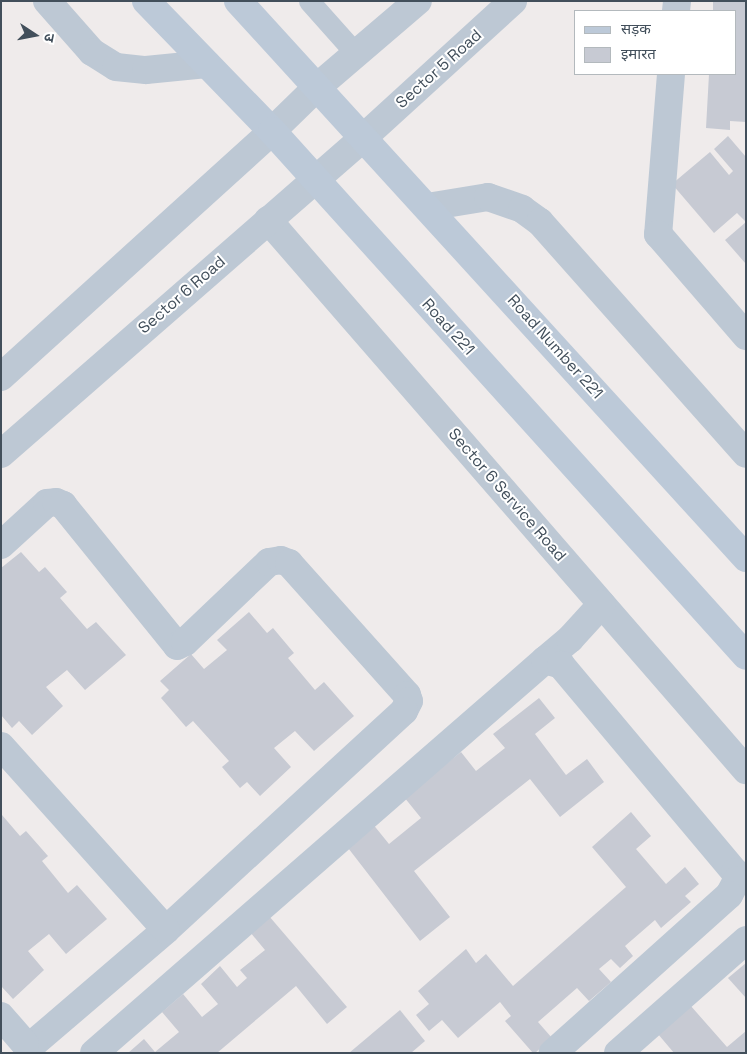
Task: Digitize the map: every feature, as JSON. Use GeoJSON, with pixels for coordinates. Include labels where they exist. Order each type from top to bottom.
{"type":"FeatureCollection","features":[{"type":"Feature","properties":{"kind":"main road","name":"Road 221"},"geometry":{"type":"LineString","coordinates":[[146,1],[272,131],[746,656]]}},
{"type":"Feature","properties":{"kind":"main road"},"geometry":{"type":"LineString","coordinates":[[238,1],[316,88]]}},
{"type":"Feature","properties":{"kind":"main road","name":"Road Number 221"},"geometry":{"type":"LineString","coordinates":[[316,88],[364,137],[746,558]]}},
{"type":"Feature","properties":{"kind":"street"},"geometry":{"type":"LineString","coordinates":[[47,1],[92,52],[116,67],[146,70],[206,64]]}},
{"type":"Feature","properties":{"kind":"street"},"geometry":{"type":"LineString","coordinates":[[1,377],[272,131],[316,88],[418,1]]}},
{"type":"Feature","properties":{"kind":"street","name":"Sector 5 Road"},"geometry":{"type":"LineString","coordinates":[[364,137],[513,1]]}},
{"type":"Feature","properties":{"kind":"street"},"geometry":{"type":"LineString","coordinates":[[671,75],[658,234],[746,336]]}},
{"type":"Feature","properties":{"kind":"street","name":"Sector 6 Road"},"geometry":{"type":"LineString","coordinates":[[1,454],[364,137]]}},
{"type":"Feature","properties":{"kind":"street"},"geometry":{"type":"LineString","coordinates":[[428,207],[488,197],[522,209],[540,222],[746,454]]}},
{"type":"Feature","properties":{"kind":"street","name":"Sector 6 Service Road"},"geometry":{"type":"LineString","coordinates":[[268,220],[746,770]]}},
{"type":"Feature","properties":{"kind":"street"},"geometry":{"type":"LineString","coordinates":[[1,545],[47,502],[56,502],[62,505],[177,646],[185,642],[269,562],[281,560],[289,563],[407,695],[409,701],[404,711],[166,930],[34,1043],[25,1044],[1,1016]]}},
{"type":"Feature","properties":{"kind":"street"},"geometry":{"type":"LineString","coordinates":[[94,1053],[570,639],[602,604]]}},
{"type":"Feature","properties":{"kind":"street"},"geometry":{"type":"LineString","coordinates":[[545,660],[561,665],[735,872],[737,880],[729,895],[552,1053]]}},
{"type":"Feature","properties":{"kind":"street"},"geometry":{"type":"LineString","coordinates":[[1,746],[166,930]]}},
{"type":"Feature","properties":{"kind":"street"},"geometry":{"type":"LineString","coordinates":[[618,1053],[746,940]]}},
{"type":"Feature","properties":{"kind":"lane"},"geometry":{"type":"LineString","coordinates":[[309,1],[356,54]]}},
{"type":"Feature","properties":{"kind":"building"},"geometry":{"type":"Polygon","coordinates":[[[713,1],[746,1],[746,122],[730,121],[730,130],[706,128],[709,75],[737,75],[737,10],[713,10],[713,1]]]}},
{"type":"Feature","properties":{"kind":"building"},"geometry":{"type":"Polygon","coordinates":[[[728,136],[746,157],[746,222],[737,213],[714,233],[672,184],[710,152],[729,175],[733,171],[714,149],[728,136]]]}},
{"type":"Feature","properties":{"kind":"building"},"geometry":{"type":"Polygon","coordinates":[[[746,222],[746,264],[725,240],[746,222]]]}},
{"type":"Feature","properties":{"kind":"building"},"geometry":{"type":"Polygon","coordinates":[[[21,552],[39,572],[45,567],[67,592],[60,598],[87,629],[96,622],[126,655],[85,690],[67,670],[46,687],[63,706],[32,735],[19,721],[12,728],[1,715],[1,568],[21,552]]]}},
{"type":"Feature","properties":{"kind":"building"},"geometry":{"type":"Polygon","coordinates":[[[249,612],[267,633],[273,628],[294,653],[288,658],[315,690],[324,682],[354,716],[314,751],[295,731],[274,748],[291,767],[260,796],[247,782],[240,788],[222,767],[229,761],[193,721],[186,727],[161,698],[169,690],[160,681],[191,654],[204,669],[227,650],[217,640],[249,612]]]}},
{"type":"Feature","properties":{"kind":"building"},"geometry":{"type":"Polygon","coordinates":[[[539,698],[555,718],[535,734],[566,775],[587,759],[604,782],[560,817],[530,779],[414,871],[450,917],[420,941],[345,844],[372,823],[389,844],[421,818],[404,797],[461,752],[476,771],[505,748],[493,734],[539,698]]]}},
{"type":"Feature","properties":{"kind":"building"},"geometry":{"type":"Polygon","coordinates":[[[631,812],[651,836],[636,849],[666,884],[685,867],[699,884],[685,896],[691,902],[661,928],[655,920],[625,946],[633,956],[620,968],[611,959],[599,969],[611,982],[589,1001],[577,988],[538,1022],[552,1038],[535,1053],[505,1021],[511,1016],[500,1002],[458,1038],[442,1020],[429,1031],[416,1015],[429,1004],[418,991],[466,949],[476,963],[486,954],[513,986],[626,887],[592,847],[631,812]]]}},
{"type":"Feature","properties":{"kind":"building"},"geometry":{"type":"Polygon","coordinates":[[[2,815],[20,836],[26,831],[48,856],[42,861],[68,893],[77,885],[107,919],[66,954],[49,934],[28,951],[44,970],[13,999],[1,986],[2,815]]]}},
{"type":"Feature","properties":{"kind":"building"},"geometry":{"type":"Polygon","coordinates":[[[269,916],[347,1007],[327,1024],[296,986],[217,1053],[128,1053],[144,1039],[155,1052],[179,1032],[162,1012],[183,994],[202,1017],[218,1004],[201,984],[220,966],[237,987],[247,978],[240,970],[265,950],[250,932],[269,916]]]}},
{"type":"Feature","properties":{"kind":"building"},"geometry":{"type":"Polygon","coordinates":[[[746,963],[746,998],[728,978],[746,963]]]}},
{"type":"Feature","properties":{"kind":"building"},"geometry":{"type":"Polygon","coordinates":[[[690,1005],[727,1047],[746,1031],[746,1053],[674,1053],[658,1034],[690,1005]]]}},
{"type":"Feature","properties":{"kind":"building"},"geometry":{"type":"Polygon","coordinates":[[[400,1010],[425,1041],[411,1053],[349,1053],[400,1010]]]}}]}
